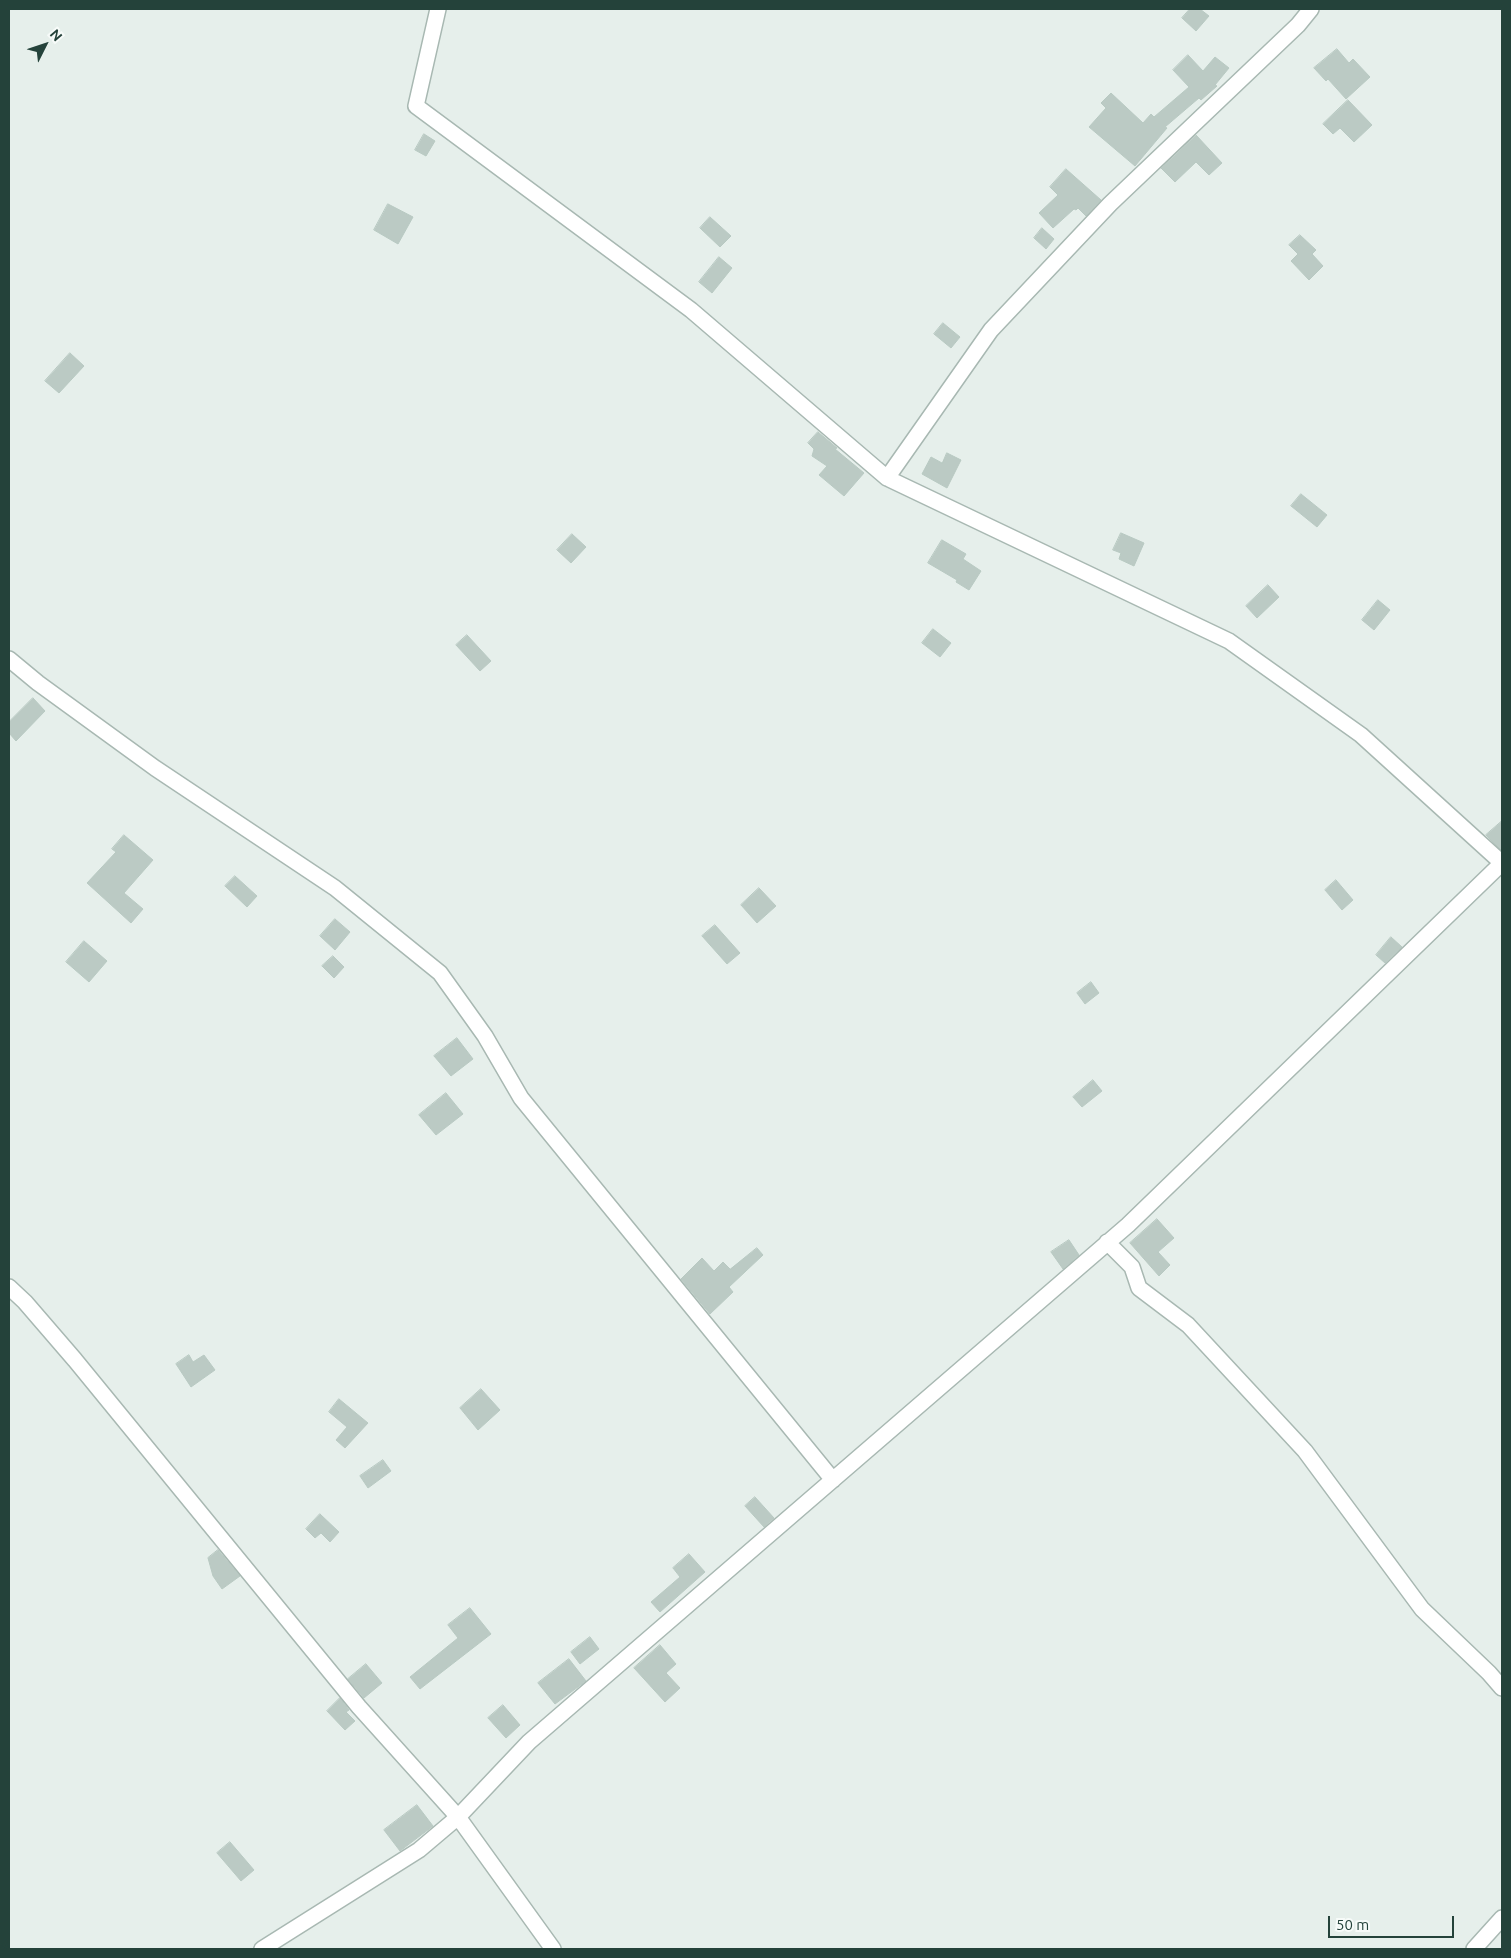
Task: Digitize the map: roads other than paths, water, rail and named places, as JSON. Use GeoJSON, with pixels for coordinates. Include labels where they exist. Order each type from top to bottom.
{"type":"FeatureCollection","features":[{"type":"Feature","properties":{"kind":"street"},"geometry":{"type":"LineString","coordinates":[[262,1949],[419,1850],[458,1816],[529,1742],[1135,1218],[1502,863],[1361,735],[1229,641],[887,478],[691,310],[416,106],[438,9]]}},
{"type":"Feature","properties":{"kind":"street"},"geometry":{"type":"LineString","coordinates":[[887,478],[991,330],[1110,204],[1298,25],[1311,9]]}},
{"type":"Feature","properties":{"kind":"street"},"geometry":{"type":"LineString","coordinates":[[9,659],[38,683],[155,768],[335,888],[440,973],[485,1036],[521,1098],[834,1480]]}},
{"type":"Feature","properties":{"kind":"street"},"geometry":{"type":"LineString","coordinates":[[1107,1242],[1132,1267],[1139,1288],[1188,1324],[1305,1451],[1422,1609],[1489,1673],[1502,1688]]}},
{"type":"Feature","properties":{"kind":"street"},"geometry":{"type":"LineString","coordinates":[[9,1287],[25,1302],[75,1360],[359,1707],[458,1816],[553,1949]]}},
{"type":"Feature","properties":{"kind":"street"},"geometry":{"type":"LineString","coordinates":[[1474,1949],[1502,1918]]}}]}
